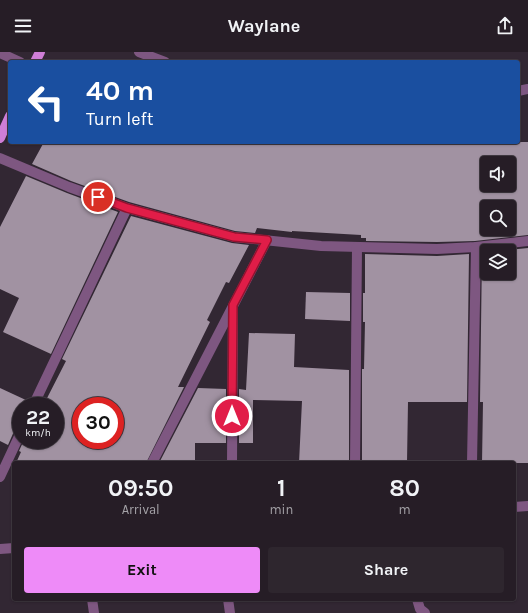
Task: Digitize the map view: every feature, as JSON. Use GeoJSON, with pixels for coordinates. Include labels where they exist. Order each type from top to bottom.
{"type":"FeatureCollection","features":[{"type":"Feature","properties":{"kind":"main road"},"geometry":{"type":"LineString","coordinates":[[0,138],[8,120]]}},
{"type":"Feature","properties":{"kind":"street"},"geometry":{"type":"LineString","coordinates":[[139,52],[160,60]]}},
{"type":"Feature","properties":{"kind":"street"},"geometry":{"type":"LineString","coordinates":[[0,53],[16,60]]}},
{"type":"Feature","properties":{"kind":"street"},"geometry":{"type":"LineString","coordinates":[[0,158],[69,187],[127,208],[234,237],[321,246],[437,249],[476,247],[528,241]]}},
{"type":"Feature","properties":{"kind":"street"},"geometry":{"type":"LineString","coordinates":[[37,397],[127,208]]}},
{"type":"Feature","properties":{"kind":"street"},"geometry":{"type":"LineString","coordinates":[[153,461],[267,240]]}},
{"type":"Feature","properties":{"kind":"street"},"geometry":{"type":"LineString","coordinates":[[355,461],[357,247]]}},
{"type":"Feature","properties":{"kind":"street"},"geometry":{"type":"LineString","coordinates":[[472,461],[476,247]]}},
{"type":"Feature","properties":{"kind":"street"},"geometry":{"type":"LineString","coordinates":[[232,461],[233,305]]}},
{"type":"Feature","properties":{"kind":"street"},"geometry":{"type":"LineString","coordinates":[[0,476],[13,449]]}},
{"type":"Feature","properties":{"kind":"street"},"geometry":{"type":"LineString","coordinates":[[516,507],[528,506]]}},
{"type":"Feature","properties":{"kind":"street"},"geometry":{"type":"LineString","coordinates":[[0,549],[12,548]]}},
{"type":"Feature","properties":{"kind":"street"},"geometry":{"type":"LineString","coordinates":[[92,601],[94,613]]}},
{"type":"Feature","properties":{"kind":"street"},"geometry":{"type":"LineString","coordinates":[[228,601],[230,613]]}},
{"type":"Feature","properties":{"kind":"street"},"geometry":{"type":"LineString","coordinates":[[418,601],[420,609],[424,613]]}},
{"type":"Feature","properties":{"kind":"building"},"geometry":{"type":"Polygon","coordinates":[[[520,142],[528,142],[528,235],[475,241],[437,242],[366,241],[366,238],[361,238],[361,235],[292,232],[257,228],[255,233],[235,231],[129,202],[71,181],[32,164],[43,144],[520,144],[520,142]]]}},
{"type":"Feature","properties":{"kind":"building"},"geometry":{"type":"Polygon","coordinates":[[[26,176],[118,212],[51,354],[3,332],[19,298],[0,289],[0,227],[26,176]]]}},
{"type":"Feature","properties":{"kind":"building"},"geometry":{"type":"Polygon","coordinates":[[[131,216],[232,243],[249,245],[229,283],[226,282],[207,320],[210,322],[178,387],[184,387],[147,461],[17,461],[21,452],[19,451],[20,449],[64,449],[64,397],[48,397],[66,361],[62,359],[131,216]]]}},
{"type":"Feature","properties":{"kind":"building"},"geometry":{"type":"Polygon","coordinates":[[[528,248],[528,463],[516,463],[516,461],[482,461],[483,402],[480,402],[482,280],[516,280],[516,249],[528,248]]]}},
{"type":"Feature","properties":{"kind":"building"},"geometry":{"type":"Polygon","coordinates":[[[365,254],[437,256],[469,254],[467,402],[408,402],[407,461],[362,461],[362,369],[364,369],[365,322],[363,322],[363,293],[365,293],[365,254]]]}},
{"type":"Feature","properties":{"kind":"building"},"geometry":{"type":"Polygon","coordinates":[[[306,292],[350,293],[350,321],[305,319],[306,292]]]}},
{"type":"Feature","properties":{"kind":"building"},"geometry":{"type":"Polygon","coordinates":[[[249,333],[295,334],[294,367],[349,370],[349,461],[299,461],[302,401],[253,400],[253,443],[239,443],[239,389],[246,390],[249,333]]]}},
{"type":"Feature","properties":{"kind":"building"},"geometry":{"type":"Polygon","coordinates":[[[0,388],[19,397],[12,397],[12,436],[8,445],[0,441],[0,388]]]}},
{"type":"Feature","properties":{"kind":"building"},"geometry":{"type":"Polygon","coordinates":[[[198,388],[226,389],[226,443],[195,443],[195,461],[160,461],[198,388]]]}},
{"type":"Feature","properties":{"kind":"route"},"geometry":{"type":"LineString","coordinates":[[98,197],[127,208],[234,237],[267,240],[233,305],[232,416]]}}]}
